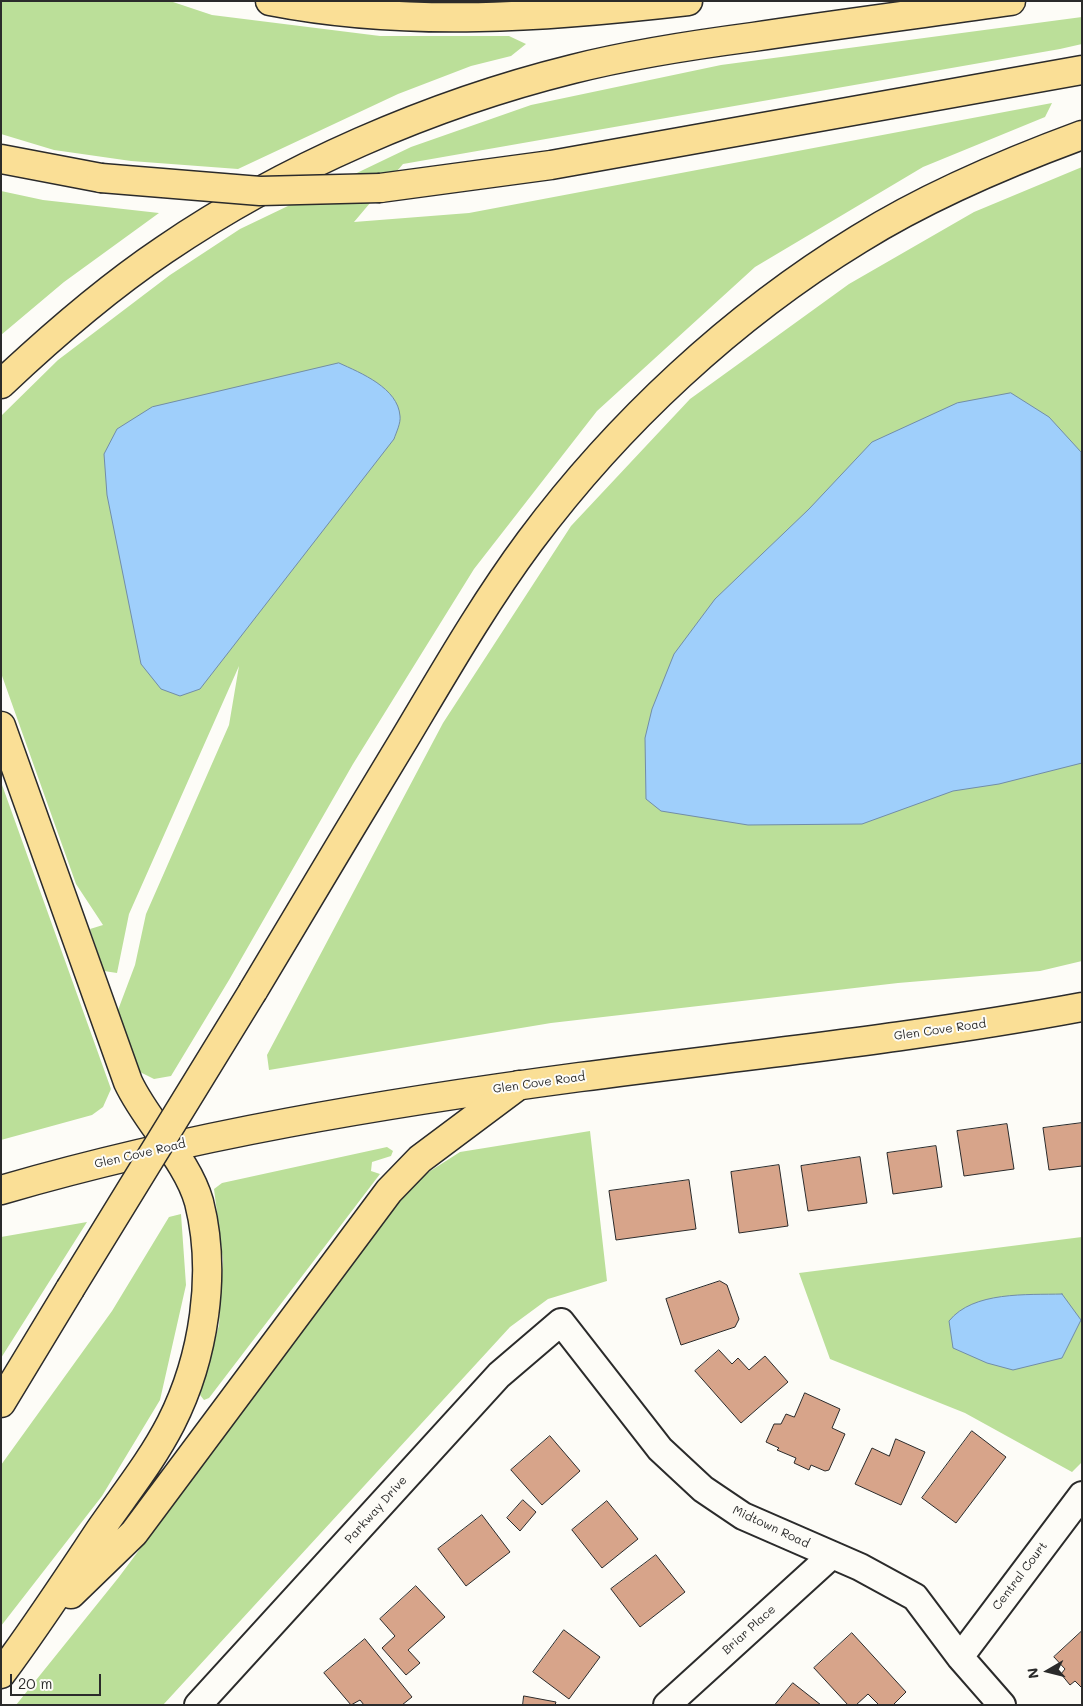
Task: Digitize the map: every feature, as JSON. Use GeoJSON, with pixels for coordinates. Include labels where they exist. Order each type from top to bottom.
{"type":"FeatureCollection","features":[{"type":"Feature","properties":{"kind":"main road"},"geometry":{"type":"LineString","coordinates":[[270,1],[348,12],[406,17],[470,18],[581,13],[688,1]]}},
{"type":"Feature","properties":{"kind":"main road"},"geometry":{"type":"LineString","coordinates":[[1,384],[66,325],[171,245],[264,190],[364,140],[419,118],[519,83],[631,57],[792,31],[1011,1]]}},
{"type":"Feature","properties":{"kind":"main road"},"geometry":{"type":"LineString","coordinates":[[1,159],[101,178],[260,191],[380,188],[551,165],[1082,70]]}},
{"type":"Feature","properties":{"kind":"main road"},"geometry":{"type":"LineString","coordinates":[[1,1402],[253,991],[466,634],[530,542],[601,454],[681,374],[723,338],[810,271],[860,238],[960,186],[1082,135]]}},
{"type":"Feature","properties":{"kind":"main road"},"geometry":{"type":"LineString","coordinates":[[1,726],[128,1082],[142,1109],[185,1173],[198,1200],[206,1245],[205,1303],[193,1366],[184,1393],[156,1450],[1,1674]]}},
{"type":"Feature","properties":{"kind":"main road","name":"Glen Cove Road"},"geometry":{"type":"LineString","coordinates":[[1,1190],[168,1146],[308,1118],[519,1085],[956,1029],[1082,1006]]}},
{"type":"Feature","properties":{"kind":"main road"},"geometry":{"type":"LineString","coordinates":[[29,1636],[134,1533],[383,1199],[406,1172],[420,1159],[519,1085]]}},
{"type":"Feature","properties":{"kind":"street","name":"Midtown Road"},"geometry":{"type":"LineString","coordinates":[[561,1322],[660,1449],[703,1489],[743,1516],[860,1567],[914,1597],[960,1657],[1002,1705]]}},
{"type":"Feature","properties":{"kind":"street","name":"Parkway Drive"},"geometry":{"type":"LineString","coordinates":[[198,1705],[499,1375],[561,1322]]}},
{"type":"Feature","properties":{"kind":"street","name":"Central Court"},"geometry":{"type":"LineString","coordinates":[[960,1657],[1082,1495]]}},
{"type":"Feature","properties":{"kind":"street","name":"Briar Place"},"geometry":{"type":"LineString","coordinates":[[667,1705],[832,1555]]}},
{"type":"Feature","properties":{"kind":"green space"},"geometry":{"type":"Polygon","coordinates":[[[1,1],[170,1],[212,15],[380,36],[509,36],[526,44],[511,56],[471,66],[398,94],[238,169],[131,161],[54,150],[1,134],[1,1]]]}},
{"type":"Feature","properties":{"kind":"green space"},"geometry":{"type":"Polygon","coordinates":[[[1082,17],[1082,44],[1060,49],[403,164],[354,222],[469,213],[1052,103],[1045,117],[923,167],[755,267],[597,411],[474,569],[353,764],[229,980],[171,1076],[154,1079],[140,1072],[124,1038],[118,1010],[135,965],[146,914],[229,725],[239,666],[129,914],[117,973],[104,971],[90,929],[103,925],[76,884],[1,673],[1,416],[58,360],[170,275],[240,229],[411,147],[531,105],[721,65],[1082,17]]]}},
{"type":"Feature","properties":{"kind":"green space"},"geometry":{"type":"Polygon","coordinates":[[[1082,167],[1082,961],[1040,971],[898,983],[551,1023],[269,1070],[267,1055],[443,723],[571,526],[690,399],[849,284],[974,212],[1082,167]]]}},
{"type":"Feature","properties":{"kind":"green space"},"geometry":{"type":"Polygon","coordinates":[[[1,191],[43,200],[159,213],[64,282],[1,335],[1,191]]]}},
{"type":"Feature","properties":{"kind":"green space"},"geometry":{"type":"Polygon","coordinates":[[[1,782],[111,1089],[103,1107],[92,1115],[1,1140],[1,782]]]}},
{"type":"Feature","properties":{"kind":"green space"},"geometry":{"type":"Polygon","coordinates":[[[590,1131],[607,1281],[548,1299],[510,1327],[163,1705],[16,1705],[119,1577],[413,1182],[460,1152],[590,1131]]]}},
{"type":"Feature","properties":{"kind":"green space"},"geometry":{"type":"Polygon","coordinates":[[[387,1147],[393,1151],[391,1156],[372,1162],[371,1171],[380,1174],[209,1398],[204,1400],[200,1395],[219,1325],[223,1260],[214,1189],[222,1183],[387,1147]]]}},
{"type":"Feature","properties":{"kind":"green space"},"geometry":{"type":"Polygon","coordinates":[[[181,1214],[186,1285],[160,1400],[102,1496],[1,1626],[1,1465],[112,1311],[169,1217],[181,1214]]]}},
{"type":"Feature","properties":{"kind":"green space"},"geometry":{"type":"Polygon","coordinates":[[[87,1222],[1,1358],[1,1237],[87,1222]]]}},
{"type":"Feature","properties":{"kind":"green space"},"geometry":{"type":"Polygon","coordinates":[[[1082,1237],[1082,1462],[1072,1472],[965,1413],[830,1359],[799,1273],[1082,1237]]]}},
{"type":"Feature","properties":{"kind":"water"},"geometry":{"type":"Polygon","coordinates":[[[339,363],[377,383],[393,397],[398,406],[400,416],[394,439],[200,689],[180,696],[161,689],[141,664],[107,495],[104,454],[117,429],[152,407],[339,363]]]}},
{"type":"Feature","properties":{"kind":"water"},"geometry":{"type":"Polygon","coordinates":[[[1011,393],[1049,417],[1081,452],[1082,763],[999,784],[953,791],[862,824],[748,825],[661,811],[646,799],[645,738],[652,709],[674,654],[715,599],[809,509],[872,442],[957,403],[1011,393]]]}},
{"type":"Feature","properties":{"kind":"water"},"geometry":{"type":"Polygon","coordinates":[[[1062,1294],[1081,1320],[1062,1358],[1013,1370],[987,1363],[953,1348],[949,1321],[959,1311],[972,1304],[1017,1295],[1062,1294]]]}},
{"type":"Feature","properties":{"kind":"building"},"geometry":{"type":"Polygon","coordinates":[[[1082,1123],[1082,1166],[1049,1170],[1043,1128],[1082,1123]]]}},
{"type":"Feature","properties":{"kind":"building"},"geometry":{"type":"Polygon","coordinates":[[[1007,1124],[1014,1169],[964,1176],[957,1131],[1007,1124]]]}},
{"type":"Feature","properties":{"kind":"building"},"geometry":{"type":"Polygon","coordinates":[[[936,1146],[942,1187],[893,1194],[887,1153],[936,1146]]]}},
{"type":"Feature","properties":{"kind":"building"},"geometry":{"type":"Polygon","coordinates":[[[860,1157],[867,1203],[808,1211],[801,1166],[860,1157]]]}},
{"type":"Feature","properties":{"kind":"building"},"geometry":{"type":"Polygon","coordinates":[[[779,1165],[788,1226],[739,1233],[731,1172],[779,1165]]]}},
{"type":"Feature","properties":{"kind":"building"},"geometry":{"type":"Polygon","coordinates":[[[689,1180],[696,1229],[616,1240],[609,1191],[689,1180]]]}},
{"type":"Feature","properties":{"kind":"building"},"geometry":{"type":"Polygon","coordinates":[[[720,1281],[727,1285],[739,1319],[735,1327],[681,1345],[666,1299],[720,1281]]]}},
{"type":"Feature","properties":{"kind":"building"},"geometry":{"type":"Polygon","coordinates":[[[719,1350],[732,1364],[738,1358],[749,1370],[765,1356],[788,1382],[741,1423],[695,1371],[719,1350]]]}},
{"type":"Feature","properties":{"kind":"building"},"geometry":{"type":"Polygon","coordinates":[[[805,1393],[840,1409],[832,1428],[845,1434],[829,1470],[825,1471],[811,1465],[809,1470],[794,1463],[796,1458],[777,1450],[779,1448],[766,1442],[774,1424],[781,1424],[786,1414],[794,1417],[805,1393]]]}},
{"type":"Feature","properties":{"kind":"building"},"geometry":{"type":"Polygon","coordinates":[[[972,1431],[1006,1457],[956,1523],[922,1498],[972,1431]]]}},
{"type":"Feature","properties":{"kind":"building"},"geometry":{"type":"Polygon","coordinates":[[[550,1436],[580,1471],[542,1505],[511,1470],[550,1436]]]}},
{"type":"Feature","properties":{"kind":"building"},"geometry":{"type":"Polygon","coordinates":[[[896,1439],[925,1452],[901,1505],[855,1484],[872,1448],[889,1456],[896,1439]]]}},
{"type":"Feature","properties":{"kind":"building"},"geometry":{"type":"Polygon","coordinates":[[[523,1500],[536,1512],[520,1531],[507,1518],[523,1500]]]}},
{"type":"Feature","properties":{"kind":"building"},"geometry":{"type":"Polygon","coordinates":[[[607,1501],[638,1539],[602,1568],[572,1530],[607,1501]]]}},
{"type":"Feature","properties":{"kind":"building"},"geometry":{"type":"Polygon","coordinates":[[[482,1515],[510,1552],[466,1586],[438,1549],[482,1515]]]}},
{"type":"Feature","properties":{"kind":"building"},"geometry":{"type":"Polygon","coordinates":[[[656,1555],[685,1592],[640,1627],[611,1589],[656,1555]]]}},
{"type":"Feature","properties":{"kind":"building"},"geometry":{"type":"Polygon","coordinates":[[[416,1586],[445,1617],[408,1650],[420,1663],[406,1675],[382,1648],[395,1636],[380,1619],[416,1586]]]}},
{"type":"Feature","properties":{"kind":"building"},"geometry":{"type":"Polygon","coordinates":[[[564,1630],[600,1657],[569,1699],[533,1672],[564,1630]]]}},
{"type":"Feature","properties":{"kind":"building"},"geometry":{"type":"Polygon","coordinates":[[[1082,1631],[1082,1688],[1075,1681],[1070,1685],[1061,1674],[1065,1669],[1054,1657],[1082,1631]]]}},
{"type":"Feature","properties":{"kind":"building"},"geometry":{"type":"Polygon","coordinates":[[[852,1633],[906,1692],[893,1705],[879,1705],[868,1694],[856,1705],[848,1705],[814,1668],[852,1633]]]}},
{"type":"Feature","properties":{"kind":"building"},"geometry":{"type":"Polygon","coordinates":[[[365,1639],[412,1697],[402,1705],[364,1705],[360,1700],[351,1705],[324,1673],[365,1639]]]}},
{"type":"Feature","properties":{"kind":"building"},"geometry":{"type":"Polygon","coordinates":[[[793,1683],[821,1705],[775,1705],[793,1683]]]}},
{"type":"Feature","properties":{"kind":"building"},"geometry":{"type":"Polygon","coordinates":[[[524,1696],[556,1702],[555,1705],[523,1705],[524,1696]]]}}]}
